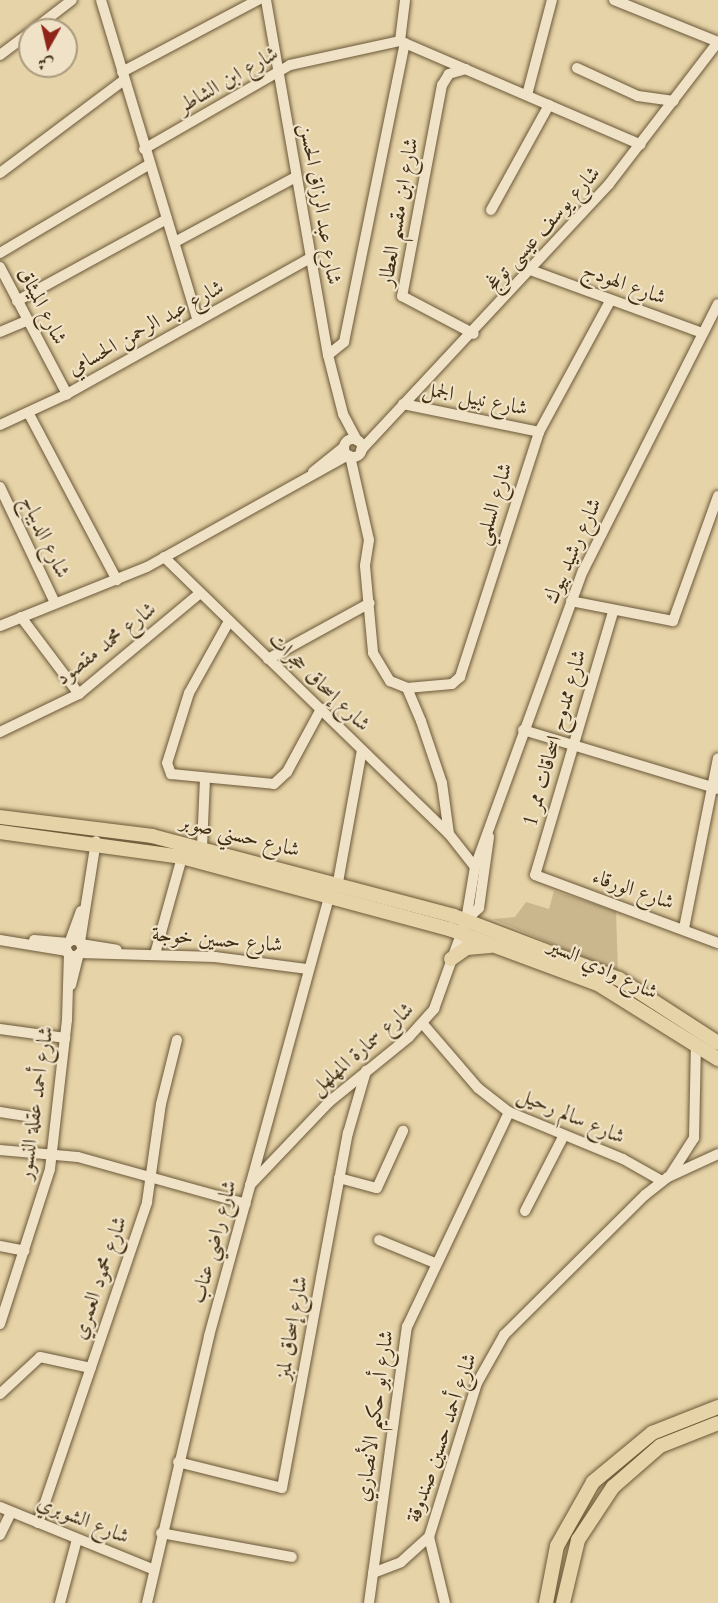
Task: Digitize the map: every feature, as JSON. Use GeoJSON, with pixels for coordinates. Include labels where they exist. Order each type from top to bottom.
{"type":"FeatureCollection","features":[{"type":"Feature","properties":{"kind":"main road","name":"شارع حسني صوبر"},"geometry":{"type":"LineString","coordinates":[[0,817],[115,829],[202,847],[239,864]]}},
{"type":"Feature","properties":{"kind":"main road","name":"شارع حسني صوبر"},"geometry":{"type":"LineString","coordinates":[[0,832],[96,841],[182,857],[239,864],[464,927]]}},
{"type":"Feature","properties":{"kind":"main road","name":"شارع وادي السير"},"geometry":{"type":"LineString","coordinates":[[464,927],[498,946],[598,984],[718,1059]]}},
{"type":"Feature","properties":{"kind":"main road","name":"شارع وادي السير"},"geometry":{"type":"LineString","coordinates":[[464,927],[619,979],[718,1043]]}},
{"type":"Feature","properties":{"kind":"main road"},"geometry":{"type":"LineString","coordinates":[[451,959],[467,948],[498,946]]}},
{"type":"Feature","properties":{"kind":"main road"},"geometry":{"type":"LineString","coordinates":[[546,1603],[557,1546],[593,1482],[652,1433],[718,1407]]}},
{"type":"Feature","properties":{"kind":"main road"},"geometry":{"type":"LineString","coordinates":[[563,1603],[578,1540],[608,1493],[660,1446],[718,1423]]}},
{"type":"Feature","properties":{"kind":"street"},"geometry":{"type":"LineString","coordinates":[[48,18],[72,0]]}},
{"type":"Feature","properties":{"kind":"street"},"geometry":{"type":"LineString","coordinates":[[101,0],[148,165],[175,243],[198,321]]}},
{"type":"Feature","properties":{"kind":"street"},"geometry":{"type":"LineString","coordinates":[[0,173],[123,76],[258,0]]}},
{"type":"Feature","properties":{"kind":"street","name":"شارع عبد الرزاق الحسن"},"geometry":{"type":"LineString","coordinates":[[266,0],[294,178],[328,355],[343,414],[346,450],[361,488]]}},
{"type":"Feature","properties":{"kind":"street"},"geometry":{"type":"LineString","coordinates":[[328,355],[344,342],[403,42],[405,0]]}},
{"type":"Feature","properties":{"kind":"street"},"geometry":{"type":"LineString","coordinates":[[527,95],[552,0]]}},
{"type":"Feature","properties":{"kind":"street"},"geometry":{"type":"LineString","coordinates":[[614,0],[718,42]]}},
{"type":"Feature","properties":{"kind":"street"},"geometry":{"type":"LineString","coordinates":[[0,55],[18,41]]}},
{"type":"Feature","properties":{"kind":"street"},"geometry":{"type":"LineString","coordinates":[[403,42],[641,145]]}},
{"type":"Feature","properties":{"kind":"street","name":"شارع ابن الشاطر"},"geometry":{"type":"LineString","coordinates":[[144,149],[278,74],[290,65],[403,42]]}},
{"type":"Feature","properties":{"kind":"street","name":"شارع يوسف عيسى توغج"},"geometry":{"type":"LineString","coordinates":[[359,445],[381,428],[474,334],[532,271],[641,145],[718,42]]}},
{"type":"Feature","properties":{"kind":"street"},"geometry":{"type":"LineString","coordinates":[[577,68],[638,96],[674,101]]}},
{"type":"Feature","properties":{"kind":"street","name":"شارع ابن مقسم العطار"},"geometry":{"type":"LineString","coordinates":[[466,69],[449,74],[442,85],[402,292],[409,304],[474,334]]}},
{"type":"Feature","properties":{"kind":"street"},"geometry":{"type":"LineString","coordinates":[[491,210],[549,105]]}},
{"type":"Feature","properties":{"kind":"street"},"geometry":{"type":"LineString","coordinates":[[0,253],[148,165]]}},
{"type":"Feature","properties":{"kind":"street"},"geometry":{"type":"LineString","coordinates":[[175,243],[294,178]]}},
{"type":"Feature","properties":{"kind":"street"},"geometry":{"type":"LineString","coordinates":[[17,301],[167,219]]}},
{"type":"Feature","properties":{"kind":"street","name":"شارع عبد الرحمن الحسامي"},"geometry":{"type":"LineString","coordinates":[[0,425],[29,414],[67,394],[309,259]]}},
{"type":"Feature","properties":{"kind":"street","name":"شارع الميثاق"},"geometry":{"type":"LineString","coordinates":[[0,267],[26,321],[67,394]]}},
{"type":"Feature","properties":{"kind":"street","name":"شارع الهودج"},"geometry":{"type":"LineString","coordinates":[[532,271],[702,333]]}},
{"type":"Feature","properties":{"kind":"street","name":"شارع السلمي"},"geometry":{"type":"LineString","coordinates":[[407,688],[452,684],[460,676],[539,432],[610,301]]}},
{"type":"Feature","properties":{"kind":"street","name":"شارع رشيد بيوك"},"geometry":{"type":"LineString","coordinates":[[464,927],[475,867],[571,601],[718,304]]}},
{"type":"Feature","properties":{"kind":"street"},"geometry":{"type":"LineString","coordinates":[[0,332],[26,321]]}},
{"type":"Feature","properties":{"kind":"street","name":"شارع نبيل الجمل"},"geometry":{"type":"LineString","coordinates":[[403,405],[539,432]]}},
{"type":"Feature","properties":{"kind":"street"},"geometry":{"type":"LineString","coordinates":[[29,414],[117,580]]}},
{"type":"Feature","properties":{"kind":"street","name":"شارع عبد الرزاق الحسن"},"geometry":{"type":"LineString","coordinates":[[343,414],[359,445],[361,488],[369,540],[365,566],[373,653],[390,681],[407,688]]}},
{"type":"Feature","properties":{"kind":"street"},"geometry":{"type":"LineString","coordinates":[[346,450],[359,445]]}},
{"type":"Feature","properties":{"kind":"street"},"geometry":{"type":"LineString","coordinates":[[0,626],[117,580],[164,557],[310,474],[346,450],[359,445]]}},
{"type":"Feature","properties":{"kind":"street","name":"شارع الديباج"},"geometry":{"type":"LineString","coordinates":[[0,487],[55,603]]}},
{"type":"Feature","properties":{"kind":"street"},"geometry":{"type":"LineString","coordinates":[[571,601],[613,612],[673,621],[718,496]]}},
{"type":"Feature","properties":{"kind":"street","name":"شارع إسحاق حجرات"},"geometry":{"type":"LineString","coordinates":[[164,557],[228,623],[321,709],[449,834],[475,867]]}},
{"type":"Feature","properties":{"kind":"street","name":"شارع محمد مقصود"},"geometry":{"type":"LineString","coordinates":[[0,732],[79,694],[199,594]]}},
{"type":"Feature","properties":{"kind":"street"},"geometry":{"type":"LineString","coordinates":[[268,659],[370,603]]}},
{"type":"Feature","properties":{"kind":"street","name":"شارع ممدوح اسحاقات ممر 1"},"geometry":{"type":"LineString","coordinates":[[536,875],[613,612]]}},
{"type":"Feature","properties":{"kind":"street"},"geometry":{"type":"LineString","coordinates":[[21,616],[79,694]]}},
{"type":"Feature","properties":{"kind":"street"},"geometry":{"type":"LineString","coordinates":[[228,623],[189,693],[167,763],[176,776],[274,784],[287,772],[321,709]]}},
{"type":"Feature","properties":{"kind":"street"},"geometry":{"type":"LineString","coordinates":[[407,688],[437,767],[449,834]]}},
{"type":"Feature","properties":{"kind":"street"},"geometry":{"type":"LineString","coordinates":[[523,730],[715,788]]}},
{"type":"Feature","properties":{"kind":"street","name":"شارع راضي عناب"},"geometry":{"type":"LineString","coordinates":[[150,1603],[152,1569],[178,1462],[308,969],[334,889],[362,750]]}},
{"type":"Feature","properties":{"kind":"street"},"geometry":{"type":"LineString","coordinates":[[684,928],[715,788],[718,758]]}},
{"type":"Feature","properties":{"kind":"street"},"geometry":{"type":"LineString","coordinates":[[202,847],[205,779]]}},
{"type":"Feature","properties":{"kind":"street","name":"شارع رشيد بيوك"},"geometry":{"type":"LineString","coordinates":[[464,927],[479,908],[490,825]]}},
{"type":"Feature","properties":{"kind":"street","name":"شارع أحمد عقلة النسور"},"geometry":{"type":"LineString","coordinates":[[0,1324],[25,1251],[53,1153],[74,948],[96,841]]}},
{"type":"Feature","properties":{"kind":"street"},"geometry":{"type":"LineString","coordinates":[[156,954],[182,857]]}},
{"type":"Feature","properties":{"kind":"street","name":"شارع الورقاء"},"geometry":{"type":"LineString","coordinates":[[536,875],[684,928],[718,943]]}},
{"type":"Feature","properties":{"kind":"street","name":"شارع سمارة المهلهل"},"geometry":{"type":"LineString","coordinates":[[250,1185],[367,1070],[423,1024],[464,927]]}},
{"type":"Feature","properties":{"kind":"street","name":"شارع حسين خوجة"},"geometry":{"type":"LineString","coordinates":[[0,940],[308,969]]}},
{"type":"Feature","properties":{"kind":"street","name":"شارع سالم رحيل"},"geometry":{"type":"LineString","coordinates":[[423,1024],[478,1088],[509,1112],[665,1179]]}},
{"type":"Feature","properties":{"kind":"street"},"geometry":{"type":"LineString","coordinates":[[0,1029],[65,1038]]}},
{"type":"Feature","properties":{"kind":"street","name":"شارع محمود العمري"},"geometry":{"type":"LineString","coordinates":[[38,1523],[153,1176],[161,1104],[177,1040]]}},
{"type":"Feature","properties":{"kind":"street","name":"شارع أحمد حسين صندوقة"},"geometry":{"type":"LineString","coordinates":[[373,1573],[401,1562],[429,1537],[467,1410],[493,1350],[665,1179],[694,1138],[696,1044]]}},
{"type":"Feature","properties":{"kind":"street","name":"شارع إسحاق لمبز"},"geometry":{"type":"LineString","coordinates":[[178,1462],[282,1488],[339,1178],[367,1070]]}},
{"type":"Feature","properties":{"kind":"street"},"geometry":{"type":"LineString","coordinates":[[0,1112],[33,1117]]}},
{"type":"Feature","properties":{"kind":"street","name":"شارع أبو حكيم الأنصاري"},"geometry":{"type":"LineString","coordinates":[[369,1603],[402,1344],[435,1263],[509,1112]]}},
{"type":"Feature","properties":{"kind":"street"},"geometry":{"type":"LineString","coordinates":[[339,1178],[377,1188],[403,1131]]}},
{"type":"Feature","properties":{"kind":"street"},"geometry":{"type":"LineString","coordinates":[[525,1211],[564,1135]]}},
{"type":"Feature","properties":{"kind":"street"},"geometry":{"type":"LineString","coordinates":[[0,1150],[53,1153],[153,1176],[246,1204]]}},
{"type":"Feature","properties":{"kind":"street","name":"شارع أحمد حسين صندوقة"},"geometry":{"type":"LineString","coordinates":[[665,1179],[718,1154]]}},
{"type":"Feature","properties":{"kind":"street"},"geometry":{"type":"LineString","coordinates":[[379,1240],[435,1263]]}},
{"type":"Feature","properties":{"kind":"street"},"geometry":{"type":"LineString","coordinates":[[0,1246],[25,1251]]}},
{"type":"Feature","properties":{"kind":"street"},"geometry":{"type":"LineString","coordinates":[[0,1394],[40,1357],[91,1368]]}},
{"type":"Feature","properties":{"kind":"street"},"geometry":{"type":"LineString","coordinates":[[0,1535],[5,1509]]}},
{"type":"Feature","properties":{"kind":"street","name":"شارع الشوبري"},"geometry":{"type":"LineString","coordinates":[[5,1509],[152,1569]]}},
{"type":"Feature","properties":{"kind":"street"},"geometry":{"type":"LineString","coordinates":[[161,1533],[292,1557]]}},
{"type":"Feature","properties":{"kind":"street"},"geometry":{"type":"LineString","coordinates":[[429,1537],[444,1603]]}},
{"type":"Feature","properties":{"kind":"street"},"geometry":{"type":"LineString","coordinates":[[60,1603],[77,1539]]}},
{"type":"Feature","properties":{"kind":"shaded area"},"geometry":{"type":"Polygon","coordinates":[[[554,891],[616,911],[618,972],[493,919],[515,917],[526,902],[549,909],[554,891]]]}}]}
